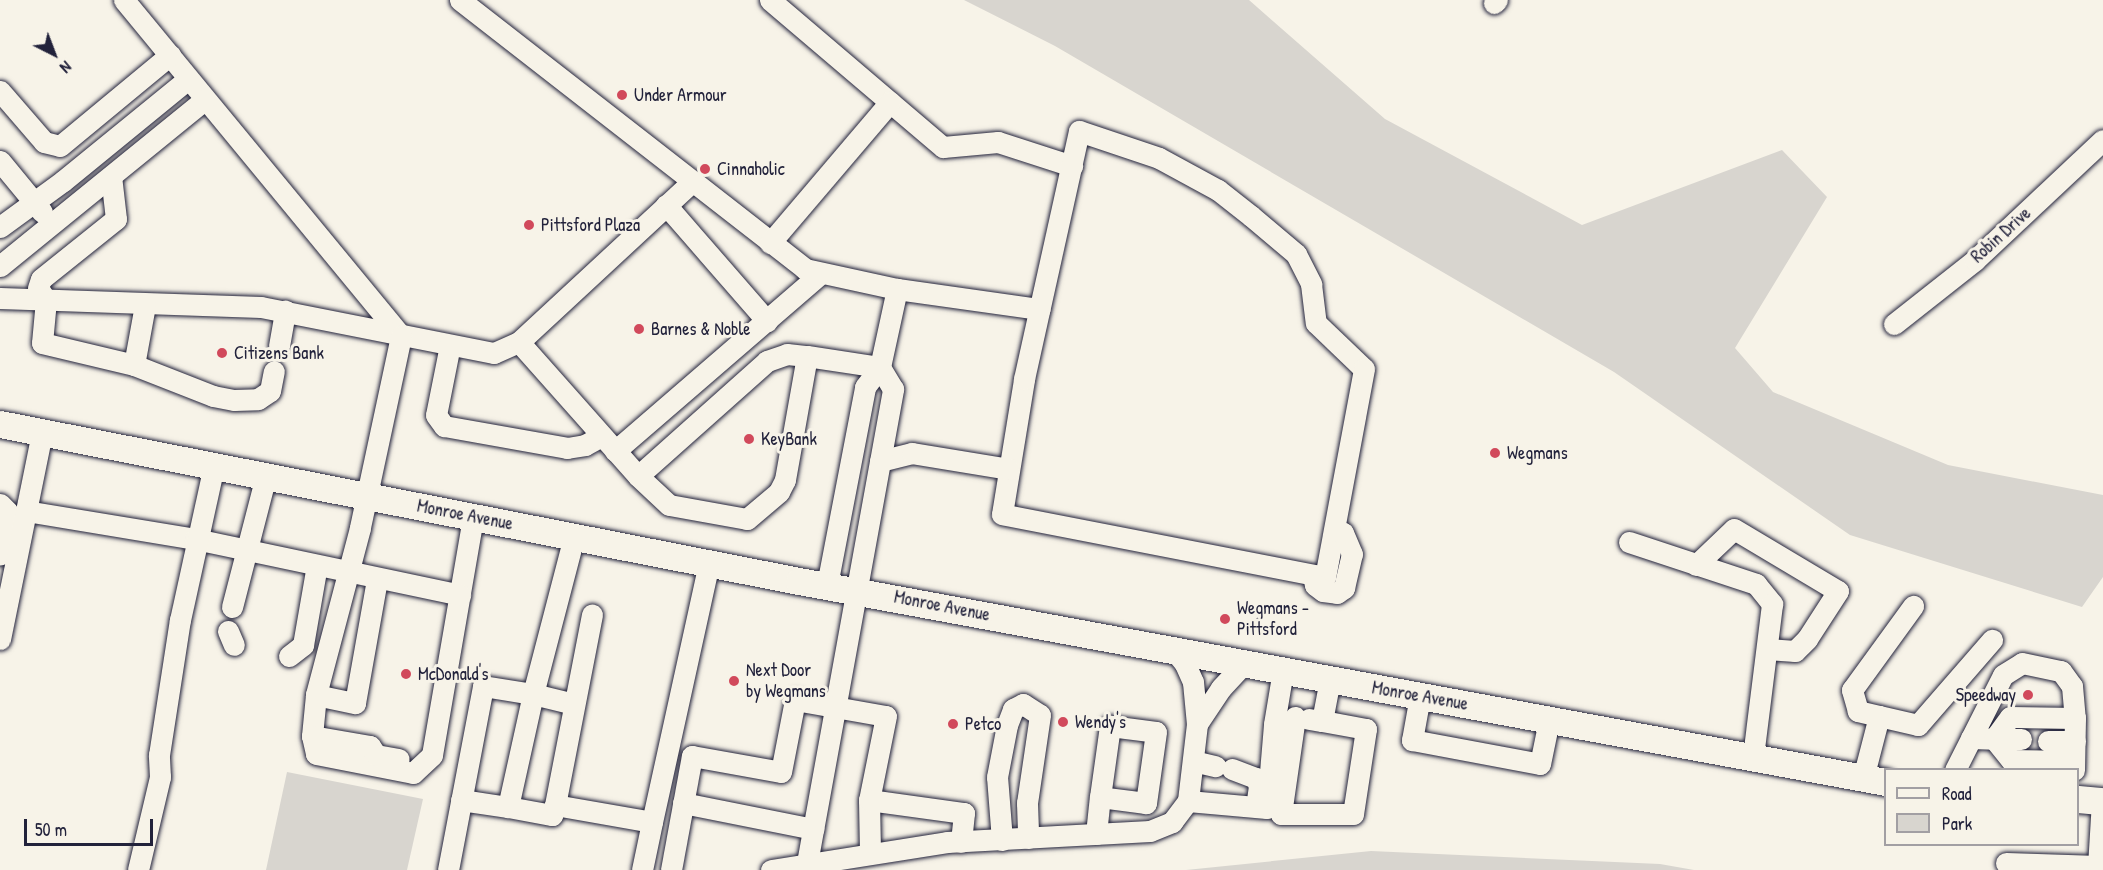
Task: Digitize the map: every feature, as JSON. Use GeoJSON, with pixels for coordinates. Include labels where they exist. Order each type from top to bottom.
{"type":"FeatureCollection","features":[{"type":"Feature","properties":{"kind":"main road","name":"Monroe Avenue"},"geometry":{"type":"LineString","coordinates":[[0,424],[709,563],[1874,780]]}},
{"type":"Feature","properties":{"kind":"street"},"geometry":{"type":"LineString","coordinates":[[124,0],[170,55],[187,80],[401,336]]}},
{"type":"Feature","properties":{"kind":"street"},"geometry":{"type":"LineString","coordinates":[[460,0],[805,269],[897,289],[1040,309]]}},
{"type":"Feature","properties":{"kind":"street"},"geometry":{"type":"LineString","coordinates":[[770,0],[943,147],[998,142],[1072,166]]}},
{"type":"Feature","properties":{"kind":"street"},"geometry":{"type":"LineString","coordinates":[[0,91],[44,142],[60,146],[170,55]]}},
{"type":"Feature","properties":{"kind":"street"},"geometry":{"type":"LineString","coordinates":[[0,227],[187,80]]}},
{"type":"Feature","properties":{"kind":"street"},"geometry":{"type":"LineString","coordinates":[[0,266],[204,100]]}},
{"type":"Feature","properties":{"kind":"street"},"geometry":{"type":"LineString","coordinates":[[771,243],[890,102]]}},
{"type":"Feature","properties":{"kind":"street"},"geometry":{"type":"LineString","coordinates":[[1078,131],[1159,158],[1218,190],[1296,254],[1311,284],[1316,322],[1364,369],[1325,577],[1002,514],[1040,309],[1072,166],[1078,131]]}},
{"type":"Feature","properties":{"kind":"street","name":"Robin Drive"},"geometry":{"type":"LineString","coordinates":[[1894,324],[1975,260],[2103,141]]}},
{"type":"Feature","properties":{"kind":"street"},"geometry":{"type":"LineString","coordinates":[[0,161],[51,225]]}},
{"type":"Feature","properties":{"kind":"street"},"geometry":{"type":"LineString","coordinates":[[111,176],[116,219],[41,279],[38,288],[46,300],[42,343],[49,348],[134,365],[213,396],[234,400],[258,399],[270,391],[274,371]]}},
{"type":"Feature","properties":{"kind":"street"},"geometry":{"type":"LineString","coordinates":[[0,298],[145,305],[237,306],[285,311],[494,353],[519,342],[692,182]]}},
{"type":"Feature","properties":{"kind":"street"},"geometry":{"type":"LineString","coordinates":[[666,205],[767,321]]}},
{"type":"Feature","properties":{"kind":"street"},"geometry":{"type":"LineString","coordinates":[[450,345],[436,415],[444,426],[567,448],[608,444],[767,321],[821,273]]}},
{"type":"Feature","properties":{"kind":"street"},"geometry":{"type":"LineString","coordinates":[[827,585],[865,387],[880,367],[897,289]]}},
{"type":"Feature","properties":{"kind":"street"},"geometry":{"type":"LineString","coordinates":[[134,365],[145,305]]}},
{"type":"Feature","properties":{"kind":"street"},"geometry":{"type":"LineString","coordinates":[[279,346],[285,311]]}},
{"type":"Feature","properties":{"kind":"street"},"geometry":{"type":"LineString","coordinates":[[401,336],[366,496],[316,695],[312,736],[316,754],[413,773],[432,755],[474,517]]}},
{"type":"Feature","properties":{"kind":"street"},"geometry":{"type":"LineString","coordinates":[[519,342],[608,444],[669,506],[747,519],[779,492],[785,480],[807,356]]}},
{"type":"Feature","properties":{"kind":"street"},"geometry":{"type":"LineString","coordinates":[[638,476],[767,361],[787,354],[880,367]]}},
{"type":"Feature","properties":{"kind":"street"},"geometry":{"type":"LineString","coordinates":[[807,863],[893,389],[880,367]]}},
{"type":"Feature","properties":{"kind":"street"},"geometry":{"type":"LineString","coordinates":[[0,639],[42,432]]}},
{"type":"Feature","properties":{"kind":"street"},"geometry":{"type":"LineString","coordinates":[[880,461],[912,453],[1009,469]]}},
{"type":"Feature","properties":{"kind":"street"},"geometry":{"type":"LineString","coordinates":[[138,870],[160,777],[159,755],[195,539],[214,466]]}},
{"type":"Feature","properties":{"kind":"street"},"geometry":{"type":"LineString","coordinates":[[232,607],[266,476]]}},
{"type":"Feature","properties":{"kind":"street"},"geometry":{"type":"LineString","coordinates":[[0,504],[7,511],[0,554]]}},
{"type":"Feature","properties":{"kind":"street"},"geometry":{"type":"LineString","coordinates":[[26,511],[195,539],[348,571],[459,598]]}},
{"type":"Feature","properties":{"kind":"street"},"geometry":{"type":"LineString","coordinates":[[1696,565],[1734,529],[1838,591],[1807,639],[1795,651],[1767,649]]}},
{"type":"Feature","properties":{"kind":"street"},"geometry":{"type":"LineString","coordinates":[[508,807],[533,694],[574,537]]}},
{"type":"Feature","properties":{"kind":"street"},"geometry":{"type":"LineString","coordinates":[[1629,542],[1756,584],[1772,604],[1753,757]]}},
{"type":"Feature","properties":{"kind":"street"},"geometry":{"type":"LineString","coordinates":[[642,870],[709,563]]}},
{"type":"Feature","properties":{"kind":"street"},"geometry":{"type":"LineString","coordinates":[[289,656],[303,645],[317,565]]}},
{"type":"Feature","properties":{"kind":"street"},"geometry":{"type":"LineString","coordinates":[[316,695],[356,703],[377,579]]}},
{"type":"Feature","properties":{"kind":"street"},"geometry":{"type":"LineString","coordinates":[[312,736],[370,746],[376,755],[406,760],[414,753],[422,744],[450,612],[459,598]]}},
{"type":"Feature","properties":{"kind":"street"},"geometry":{"type":"LineString","coordinates":[[1913,606],[1852,690],[1858,711],[1918,725],[1992,640]]}},
{"type":"Feature","properties":{"kind":"street"},"geometry":{"type":"LineString","coordinates":[[461,800],[552,815],[592,615]]}},
{"type":"Feature","properties":{"kind":"street"},"geometry":{"type":"LineString","coordinates":[[771,870],[870,852],[961,842],[1150,831],[1172,822],[1188,801],[1197,724],[1192,682],[1185,664],[1173,649]]}},
{"type":"Feature","properties":{"kind":"street"},"geometry":{"type":"LineString","coordinates":[[1197,724],[1221,688],[1244,663]]}},
{"type":"Feature","properties":{"kind":"street"},"geometry":{"type":"LineString","coordinates":[[1956,768],[2003,675],[2022,663],[2061,671],[2072,686],[2075,718],[2074,757]]}},
{"type":"Feature","properties":{"kind":"street"},"geometry":{"type":"LineString","coordinates":[[1283,670],[1285,715],[1281,814],[1353,814],[1366,729],[1285,715]]}},
{"type":"Feature","properties":{"kind":"street"},"geometry":{"type":"LineString","coordinates":[[1322,721],[1330,679]]}},
{"type":"Feature","properties":{"kind":"street"},"geometry":{"type":"LineString","coordinates":[[448,870],[483,686],[533,694],[574,704]]}},
{"type":"Feature","properties":{"kind":"street"},"geometry":{"type":"LineString","coordinates":[[1420,696],[1412,740],[1540,764],[1550,720]]}},
{"type":"Feature","properties":{"kind":"street"},"geometry":{"type":"LineString","coordinates":[[671,870],[692,756],[781,772],[795,700],[886,716],[869,800],[870,852]]}},
{"type":"Feature","properties":{"kind":"street"},"geometry":{"type":"LineString","coordinates":[[1002,840],[996,801],[1000,758],[1013,709],[1023,704],[1040,715],[1028,794],[1028,838]]}},
{"type":"Feature","properties":{"kind":"street"},"geometry":{"type":"LineString","coordinates":[[1261,808],[1285,715]]}},
{"type":"Feature","properties":{"kind":"street"},"geometry":{"type":"LineString","coordinates":[[1874,780],[1879,716]]}},
{"type":"Feature","properties":{"kind":"street"},"geometry":{"type":"LineString","coordinates":[[1994,739],[2010,717],[2075,718]]}},
{"type":"Feature","properties":{"kind":"street"},"geometry":{"type":"LineString","coordinates":[[1971,738],[2021,739]]}},
{"type":"Feature","properties":{"kind":"street"},"geometry":{"type":"LineString","coordinates":[[1994,739],[2011,760],[2074,757]]}},
{"type":"Feature","properties":{"kind":"street"},"geometry":{"type":"LineString","coordinates":[[2048,741],[2074,757]]}},
{"type":"Feature","properties":{"kind":"street"},"geometry":{"type":"LineString","coordinates":[[1192,761],[1224,767],[1256,778],[1261,808]]}},
{"type":"Feature","properties":{"kind":"street"},"geometry":{"type":"LineString","coordinates":[[1096,834],[1100,797]]}},
{"type":"Feature","properties":{"kind":"street"},"geometry":{"type":"LineString","coordinates":[[869,800],[964,813],[961,842]]}},
{"type":"Feature","properties":{"kind":"street"},"geometry":{"type":"LineString","coordinates":[[1188,801],[1261,808]]}},
{"type":"Feature","properties":{"kind":"street"},"geometry":{"type":"LineString","coordinates":[[2006,863],[2101,867],[2094,801]]}},
{"type":"Feature","properties":{"kind":"street"},"geometry":{"type":"LineString","coordinates":[[683,803],[813,829]]}},
{"type":"Feature","properties":{"kind":"street"},"geometry":{"type":"LineString","coordinates":[[555,805],[652,822]]}},
{"type":"Feature","properties":{"kind":"green space"},"geometry":{"type":"Polygon","coordinates":[[[964,0],[1249,0],[1385,119],[1582,225],[1782,150],[1827,197],[1735,348],[1773,392],[1948,465],[2103,495],[2103,577],[2082,607],[1850,535],[1614,372],[1055,46],[964,0]]]}},
{"type":"Feature","properties":{"kind":"green space"},"geometry":{"type":"Polygon","coordinates":[[[287,772],[423,799],[407,870],[266,870],[287,772]]]}},
{"type":"Feature","properties":{"kind":"green space"},"geometry":{"type":"Polygon","coordinates":[[[1371,851],[1660,864],[1694,870],[1186,870],[1371,851]]]}},
{"type":"Feature","properties":{"kind":"place","name":"Under Armour"},"geometry":{"type":"Point","coordinates":[622,95]}},
{"type":"Feature","properties":{"kind":"place","name":"Cinnaholic"},"geometry":{"type":"Point","coordinates":[705,169]}},
{"type":"Feature","properties":{"kind":"place","name":"Pittsford Plaza"},"geometry":{"type":"Point","coordinates":[529,225]}},
{"type":"Feature","properties":{"kind":"place","name":"Barnes & Noble"},"geometry":{"type":"Point","coordinates":[639,329]}},
{"type":"Feature","properties":{"kind":"place","name":"Citizens Bank"},"geometry":{"type":"Point","coordinates":[222,353]}},
{"type":"Feature","properties":{"kind":"place","name":"KeyBank"},"geometry":{"type":"Point","coordinates":[749,439]}},
{"type":"Feature","properties":{"kind":"place","name":"Wegmans"},"geometry":{"type":"Point","coordinates":[1495,453]}},
{"type":"Feature","properties":{"kind":"place","name":"Wegmans - Pittsford"},"geometry":{"type":"Point","coordinates":[1225,619]}},
{"type":"Feature","properties":{"kind":"place","name":"McDonald's"},"geometry":{"type":"Point","coordinates":[406,674]}},
{"type":"Feature","properties":{"kind":"place","name":"Next Door by Wegmans"},"geometry":{"type":"Point","coordinates":[734,681]}},
{"type":"Feature","properties":{"kind":"place","name":"Speedway"},"geometry":{"type":"Point","coordinates":[2028,695]}},
{"type":"Feature","properties":{"kind":"place","name":"Wendy's"},"geometry":{"type":"Point","coordinates":[1063,722]}},
{"type":"Feature","properties":{"kind":"place","name":"Petco"},"geometry":{"type":"Point","coordinates":[953,724]}}]}
